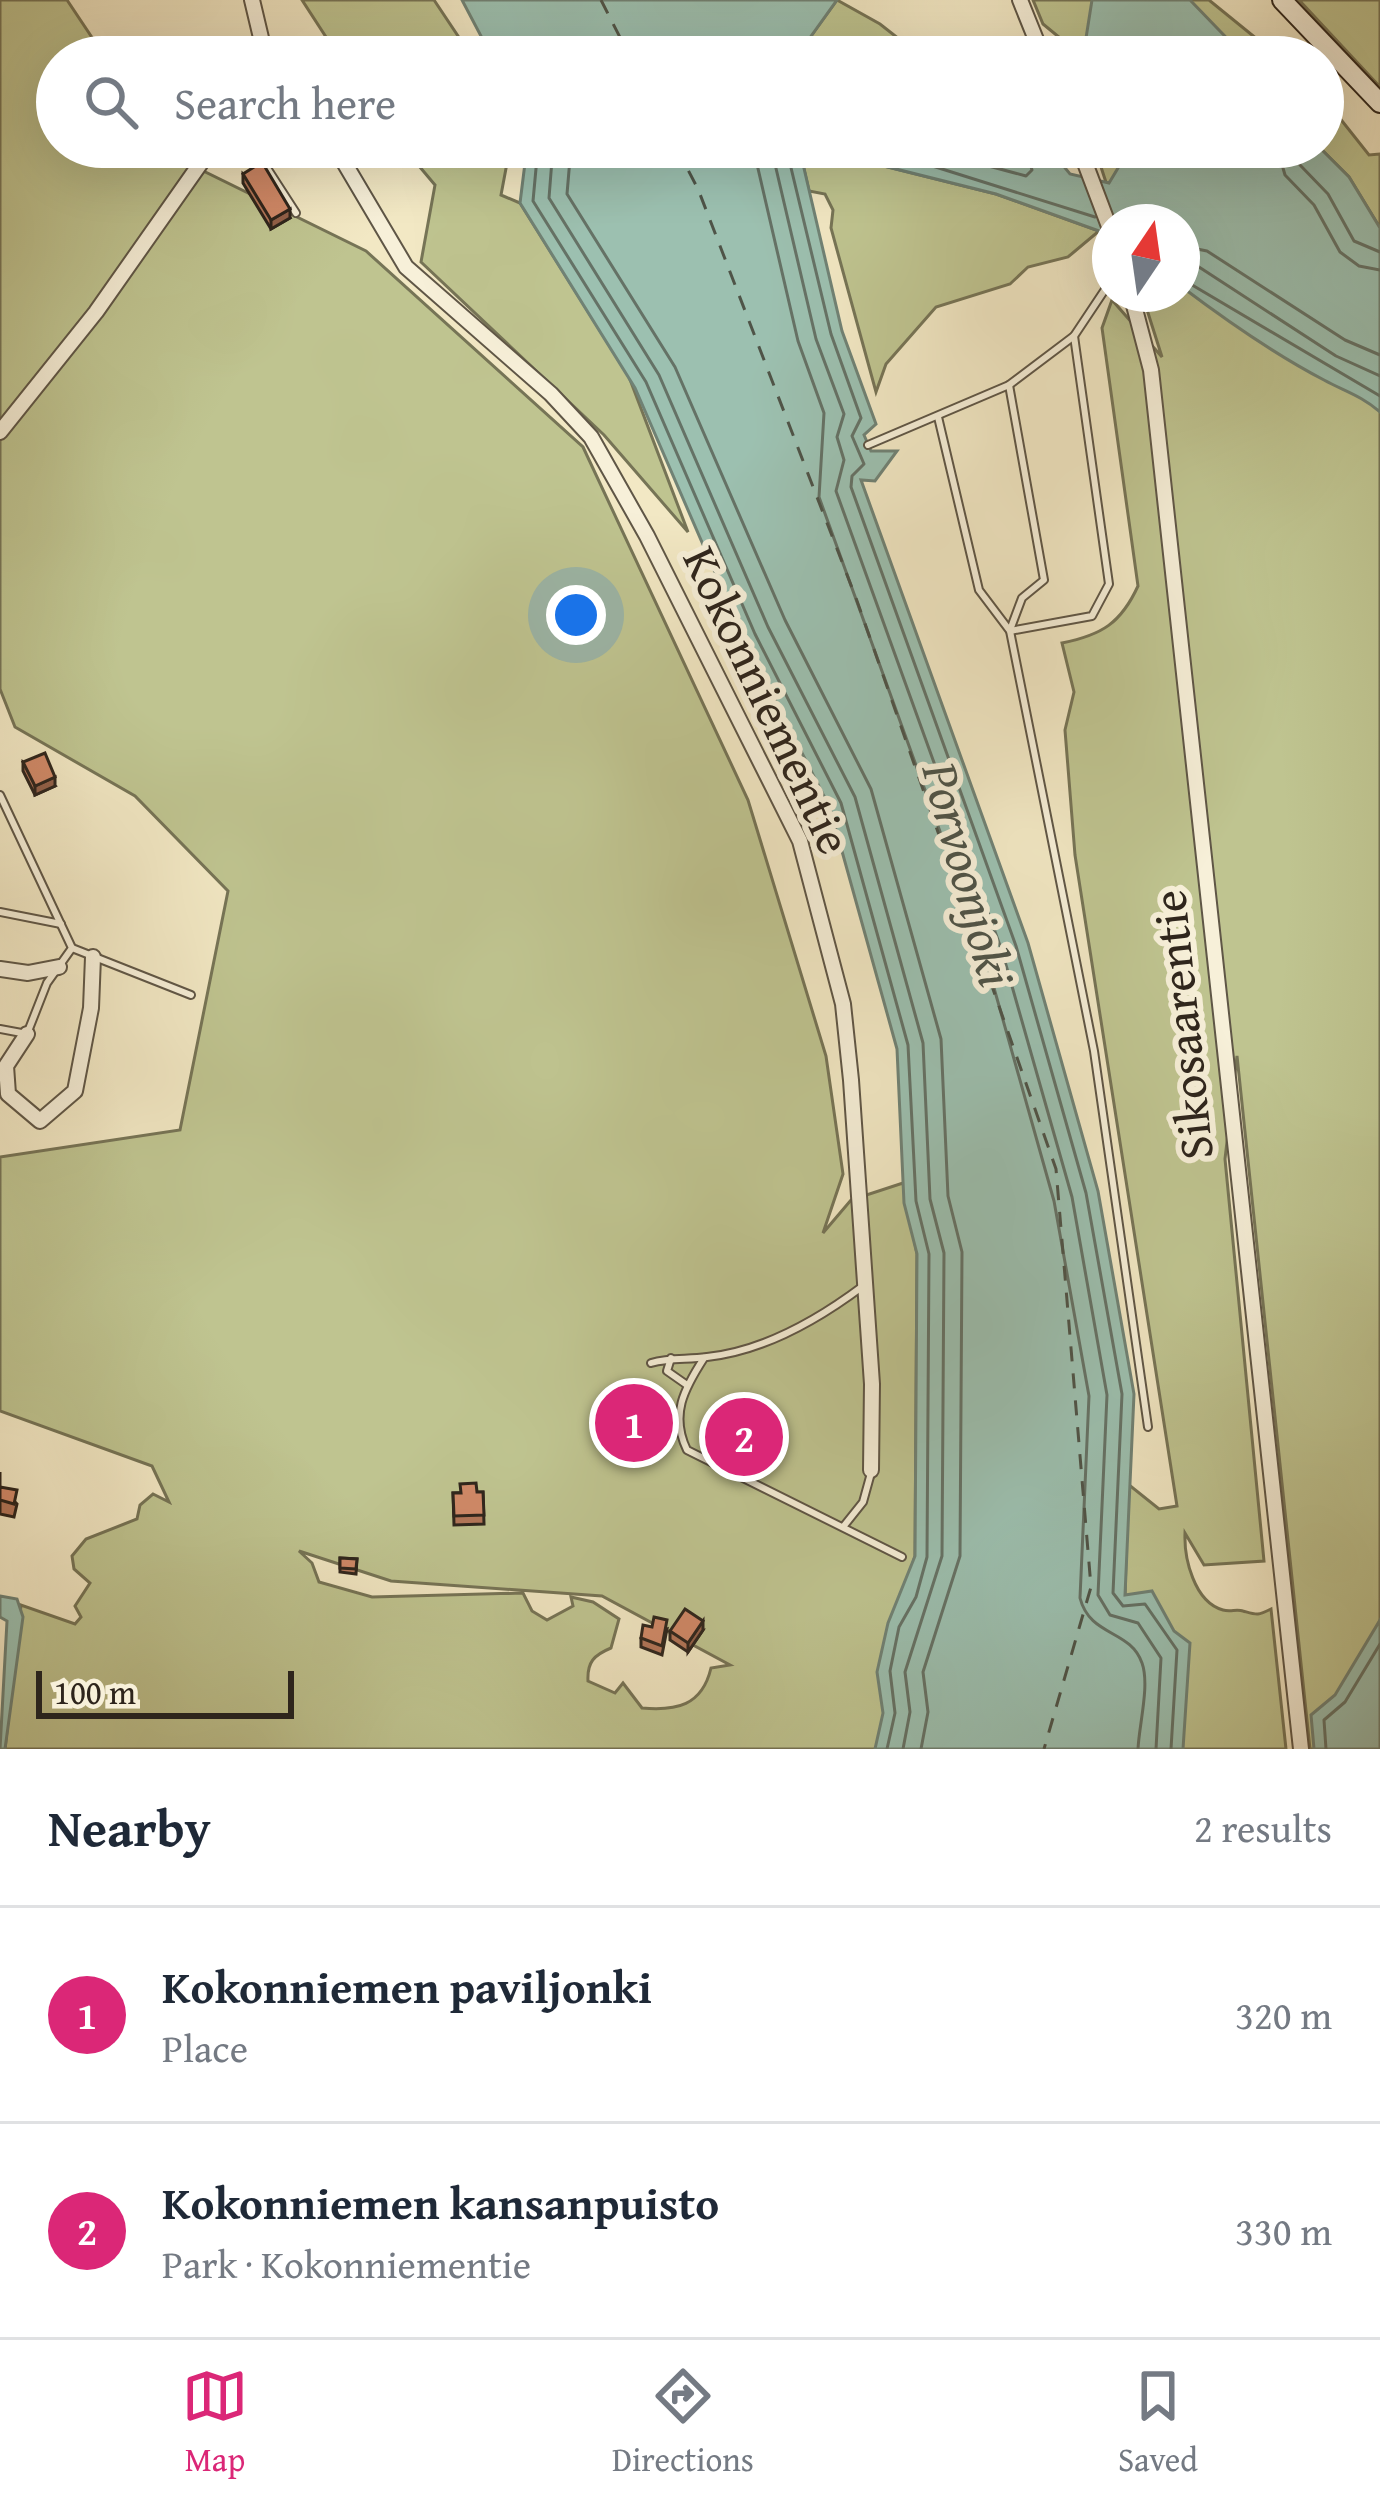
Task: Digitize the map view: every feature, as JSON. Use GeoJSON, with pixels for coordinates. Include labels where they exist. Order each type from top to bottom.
{"type":"FeatureCollection","features":[{"type":"Feature","properties":{"kind":"street"},"geometry":{"type":"LineString","coordinates":[[252,0],[258,36]]}},
{"type":"Feature","properties":{"kind":"street"},"geometry":{"type":"LineString","coordinates":[[1021,0],[1035,36]]}},
{"type":"Feature","properties":{"kind":"street"},"geometry":{"type":"LineString","coordinates":[[1282,0],[1316,36]]}},
{"type":"Feature","properties":{"kind":"street"},"geometry":{"type":"LineString","coordinates":[[1344,65],[1380,103]]}},
{"type":"Feature","properties":{"kind":"street"},"geometry":{"type":"LineString","coordinates":[[0,432],[96,312],[197,168]]}},
{"type":"Feature","properties":{"kind":"street","name":"Kokonniementie"},"geometry":{"type":"LineString","coordinates":[[347,168],[406,267],[591,437],[647,536],[800,842],[843,1004],[872,1384],[871,1470]]}},
{"type":"Feature","properties":{"kind":"street"},"geometry":{"type":"LineString","coordinates":[[1087,168],[1101,204]]}},
{"type":"Feature","properties":{"kind":"street","name":"Sikosaarentie"},"geometry":{"type":"LineString","coordinates":[[1136,312],[1151,370],[1301,1749]]}},
{"type":"Feature","properties":{"kind":"street"},"geometry":{"type":"LineString","coordinates":[[27,1034],[3,1068],[8,1094],[40,1121],[75,1091],[91,1008],[93,956]]}},
{"type":"Feature","properties":{"kind":"street"},"geometry":{"type":"LineString","coordinates":[[0,969],[28,973],[58,967]]}},
{"type":"Feature","properties":{"kind":"lane"},"geometry":{"type":"LineString","coordinates":[[267,168],[296,214]]}},
{"type":"Feature","properties":{"kind":"lane"},"geometry":{"type":"LineString","coordinates":[[868,445],[1009,385],[1074,336],[1092,309]]}},
{"type":"Feature","properties":{"kind":"lane"},"geometry":{"type":"LineString","coordinates":[[1010,631],[1093,616],[1109,584],[1074,336]]}},
{"type":"Feature","properties":{"kind":"lane"},"geometry":{"type":"LineString","coordinates":[[1009,385],[1044,580],[1022,598],[1010,631]]}},
{"type":"Feature","properties":{"kind":"lane"},"geometry":{"type":"LineString","coordinates":[[938,417],[980,590],[1010,631],[1094,1051],[1148,1427]]}},
{"type":"Feature","properties":{"kind":"lane"},"geometry":{"type":"LineString","coordinates":[[0,795],[72,948],[190,995]]}},
{"type":"Feature","properties":{"kind":"lane"},"geometry":{"type":"LineString","coordinates":[[0,912],[61,924]]}},
{"type":"Feature","properties":{"kind":"lane"},"geometry":{"type":"LineString","coordinates":[[0,1029],[27,1034],[72,948]]}},
{"type":"Feature","properties":{"kind":"lane"},"geometry":{"type":"LineString","coordinates":[[651,1363],[671,1357],[704,1358],[805,1324],[863,1286]]}},
{"type":"Feature","properties":{"kind":"lane"},"geometry":{"type":"LineString","coordinates":[[671,1357],[667,1371],[687,1385]]}},
{"type":"Feature","properties":{"kind":"lane"},"geometry":{"type":"LineString","coordinates":[[704,1358],[687,1385],[677,1430],[686,1450],[902,1557]]}},
{"type":"Feature","properties":{"kind":"lane"},"geometry":{"type":"LineString","coordinates":[[843,1527],[863,1502],[871,1470]]}},
{"type":"Feature","properties":{"kind":"green space"},"geometry":{"type":"Polygon","coordinates":[[[0,0],[67,0],[91,36],[36,36],[36,168],[197,168],[366,251],[583,447],[748,800],[826,1056],[843,1174],[823,1233],[851,1200],[903,1183],[917,1254],[915,1556],[904,1593],[905,1749],[5,1749],[21,1605],[75,1624],[81,1617],[75,1606],[90,1583],[74,1569],[72,1556],[86,1539],[137,1519],[140,1505],[153,1494],[169,1502],[152,1466],[0,1411],[0,1157],[180,1130],[228,891],[135,796],[15,727],[0,689],[0,0]],[[299,1551],[312,1563],[319,1582],[372,1597],[523,1593],[532,1611],[547,1620],[573,1606],[571,1597],[593,1602],[619,1619],[611,1648],[593,1660],[588,1681],[615,1693],[623,1683],[642,1708],[686,1703],[701,1691],[711,1668],[730,1665],[602,1596],[391,1581],[299,1551]]]}},
{"type":"Feature","properties":{"kind":"green space"},"geometry":{"type":"Polygon","coordinates":[[[302,0],[434,0],[458,36],[325,36],[302,0]]]}},
{"type":"Feature","properties":{"kind":"green space"},"geometry":{"type":"Polygon","coordinates":[[[837,0],[895,36],[811,36],[837,0]]]}},
{"type":"Feature","properties":{"kind":"green space"},"geometry":{"type":"Polygon","coordinates":[[[1033,0],[1139,0],[1104,36],[1058,36],[1043,24],[1033,0]]]}},
{"type":"Feature","properties":{"kind":"green space"},"geometry":{"type":"Polygon","coordinates":[[[1166,0],[1209,0],[1253,36],[1210,36],[1166,0]]]}},
{"type":"Feature","properties":{"kind":"green space"},"geometry":{"type":"Polygon","coordinates":[[[1299,0],[1380,0],[1380,87],[1344,48],[1344,36],[1333,36],[1299,0]]]}},
{"type":"Feature","properties":{"kind":"green space"},"geometry":{"type":"Polygon","coordinates":[[[1344,123],[1369,155],[1380,154],[1380,228],[1340,168],[1344,168],[1344,123]]]}},
{"type":"Feature","properties":{"kind":"green space"},"geometry":{"type":"Polygon","coordinates":[[[421,168],[506,168],[501,195],[520,203],[629,377],[688,532],[604,435],[421,262],[435,185],[421,168]]]}},
{"type":"Feature","properties":{"kind":"green space"},"geometry":{"type":"Polygon","coordinates":[[[804,168],[892,168],[996,194],[1092,228],[1092,237],[1068,257],[1028,267],[1010,284],[936,307],[886,364],[876,392],[831,228],[833,210],[825,194],[809,191],[804,168]]]}},
{"type":"Feature","properties":{"kind":"green space"},"geometry":{"type":"Polygon","coordinates":[[[1101,168],[1159,168],[1380,264],[1380,1749],[1310,1749],[1237,1056],[1225,1159],[1264,1561],[1204,1565],[1185,1533],[1185,1543],[1193,1578],[1213,1605],[1254,1614],[1271,1609],[1286,1749],[1159,1749],[1125,1596],[1128,1484],[1159,1509],[1177,1506],[1075,855],[1065,730],[1074,692],[1062,643],[1109,625],[1138,586],[1102,328],[1108,312],[1123,312],[1162,357],[1148,312],[1200,312],[1200,204],[1113,204],[1101,168]]]}},
{"type":"Feature","properties":{"kind":"water"},"geometry":{"type":"Polygon","coordinates":[[[462,0],[837,0],[811,36],[481,36],[462,0]]]}},
{"type":"Feature","properties":{"kind":"water"},"geometry":{"type":"Polygon","coordinates":[[[1092,0],[1190,0],[1225,36],[1086,36],[1092,0]]]}},
{"type":"Feature","properties":{"kind":"water","name":"Porvoonjoki"},"geometry":{"type":"Polygon","coordinates":[[[524,168],[804,168],[842,331],[876,424],[864,435],[871,451],[897,451],[875,481],[861,480],[1028,943],[1098,1191],[1134,1394],[1125,1595],[1152,1591],[1174,1631],[1190,1643],[1183,1749],[875,1749],[883,1713],[877,1672],[888,1623],[915,1556],[917,1254],[904,1203],[897,1049],[830,808],[744,639],[635,388],[520,203],[524,168]]]}},
{"type":"Feature","properties":{"kind":"water"},"geometry":{"type":"Polygon","coordinates":[[[892,168],[1065,168],[1070,174],[1109,183],[1118,168],[1340,168],[1380,228],[1380,412],[1269,348],[1200,300],[1200,204],[1092,204],[1092,228],[996,194],[892,168]]]}},
{"type":"Feature","properties":{"kind":"water"},"geometry":{"type":"Polygon","coordinates":[[[0,1596],[17,1599],[23,1617],[5,1749],[0,1749],[7,1621],[0,1617],[0,1596]]]}},
{"type":"Feature","properties":{"kind":"water"},"geometry":{"type":"Polygon","coordinates":[[[1380,1620],[1380,1749],[1314,1749],[1311,1715],[1335,1695],[1380,1620]]]}},
{"type":"Feature","properties":{"kind":"building"},"geometry":{"type":"Polygon","coordinates":[[[266,168],[290,209],[271,220],[243,174],[266,168]]]}},
{"type":"Feature","properties":{"kind":"building"},"geometry":{"type":"Polygon","coordinates":[[[45,753],[55,777],[35,786],[23,762],[45,753]]]}},
{"type":"Feature","properties":{"kind":"building"},"geometry":{"type":"Polygon","coordinates":[[[634,1394],[648,1400],[654,1414],[648,1428],[634,1434],[620,1428],[614,1414],[620,1400],[634,1394]]]}},
{"type":"Feature","properties":{"kind":"building"},"geometry":{"type":"Polygon","coordinates":[[[476,1483],[477,1492],[483,1492],[484,1515],[454,1516],[453,1493],[461,1493],[460,1484],[476,1483]]]}},
{"type":"Feature","properties":{"kind":"building"},"geometry":{"type":"Polygon","coordinates":[[[0,1487],[17,1490],[14,1504],[0,1500],[0,1487]]]}},
{"type":"Feature","properties":{"kind":"building"},"geometry":{"type":"Polygon","coordinates":[[[340,1558],[357,1559],[356,1569],[340,1568],[340,1558]]]}},
{"type":"Feature","properties":{"kind":"building"},"geometry":{"type":"Polygon","coordinates":[[[685,1609],[703,1621],[688,1643],[670,1631],[685,1609]]]}},
{"type":"Feature","properties":{"kind":"building"},"geometry":{"type":"Polygon","coordinates":[[[654,1617],[667,1620],[662,1646],[641,1638],[643,1625],[652,1627],[654,1617]]]}},
{"type":"Feature","properties":{"kind":"ferry route"},"geometry":{"type":"LineString","coordinates":[[601,0],[619,36]]}},
{"type":"Feature","properties":{"kind":"ferry route"},"geometry":{"type":"LineString","coordinates":[[687,168],[856,598],[1056,1169],[1091,1587],[1044,1749]]}},
{"type":"Feature","properties":{"kind":"place","name":"Kokonniemen paviljonki"},"geometry":{"type":"Point","coordinates":[634,1423]}},
{"type":"Feature","properties":{"kind":"place","name":"Kokonniemen kansanpuisto"},"geometry":{"type":"Point","coordinates":[744,1437]}}]}
